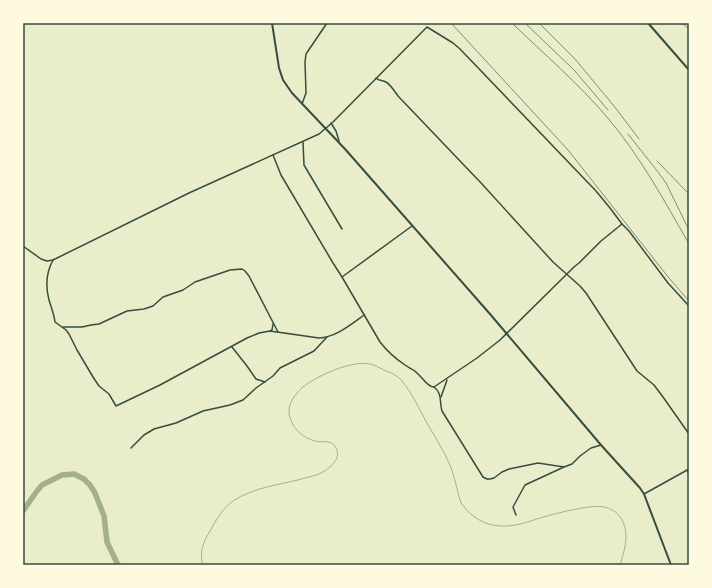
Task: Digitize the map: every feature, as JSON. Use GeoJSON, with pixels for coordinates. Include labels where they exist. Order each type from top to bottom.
{"type":"FeatureCollection","features":[{"type":"Feature","properties":{"kind":"street"},"geometry":{"type":"LineString","coordinates":[[272,23],[282,75],[292,93],[339,143],[490,314],[601,445],[632,479],[644,494],[671,565]]}},
{"type":"Feature","properties":{"kind":"street"},"geometry":{"type":"LineString","coordinates":[[302,104],[306,93],[306,54],[327,23]]}},
{"type":"Feature","properties":{"kind":"street"},"geometry":{"type":"LineString","coordinates":[[648,23],[689,70]]}},
{"type":"Feature","properties":{"kind":"street"},"geometry":{"type":"LineString","coordinates":[[23,246],[41,259],[47,261],[53,260],[175,200],[319,134],[428,27],[460,49],[596,191],[629,231],[668,283],[689,306]]}},
{"type":"Feature","properties":{"kind":"street"},"geometry":{"type":"LineString","coordinates":[[376,78],[379,81],[385,82],[392,88],[553,262],[580,286],[637,371],[654,385],[689,434]]}},
{"type":"Feature","properties":{"kind":"street"},"geometry":{"type":"LineString","coordinates":[[331,123],[336,131],[339,143]]}},
{"type":"Feature","properties":{"kind":"street"},"geometry":{"type":"LineString","coordinates":[[303,142],[304,165],[342,229]]}},
{"type":"Feature","properties":{"kind":"street"},"geometry":{"type":"LineString","coordinates":[[273,155],[281,175],[380,342],[405,365],[417,372],[429,386],[434,387],[439,392],[441,407],[444,414],[477,465],[480,473],[489,480],[505,470],[538,463],[564,467]]}},
{"type":"Feature","properties":{"kind":"street"},"geometry":{"type":"LineString","coordinates":[[434,387],[447,380],[477,358],[506,334],[622,224]]}},
{"type":"Feature","properties":{"kind":"street"},"geometry":{"type":"LineString","coordinates":[[342,277],[412,226]]}},
{"type":"Feature","properties":{"kind":"street"},"geometry":{"type":"LineString","coordinates":[[53,260],[46,279],[48,298],[54,314],[55,322],[69,334],[82,360],[99,386],[109,394],[116,406],[262,332],[270,331],[319,338],[327,337],[336,334],[364,315]]}},
{"type":"Feature","properties":{"kind":"street"},"geometry":{"type":"LineString","coordinates":[[62,327],[82,327],[99,324],[127,311],[144,309],[153,306],[163,297],[183,290],[195,282],[230,270],[240,269],[245,271],[249,276],[278,332]]}},
{"type":"Feature","properties":{"kind":"street"},"geometry":{"type":"LineString","coordinates":[[270,331],[272,330],[273,323]]}},
{"type":"Feature","properties":{"kind":"street"},"geometry":{"type":"LineString","coordinates":[[131,448],[144,435],[154,430],[176,423],[203,411],[239,402],[273,376],[280,368],[314,351],[327,337]]}},
{"type":"Feature","properties":{"kind":"street"},"geometry":{"type":"LineString","coordinates":[[232,347],[256,379],[265,382]]}},
{"type":"Feature","properties":{"kind":"street"},"geometry":{"type":"LineString","coordinates":[[440,398],[447,380]]}},
{"type":"Feature","properties":{"kind":"street"},"geometry":{"type":"LineString","coordinates":[[516,515],[513,507],[524,486],[529,482],[572,464],[591,448],[601,445]]}},
{"type":"Feature","properties":{"kind":"street"},"geometry":{"type":"LineString","coordinates":[[644,494],[688,469],[689,474]]}},
{"type":"Feature","properties":{"kind":"waterway"},"geometry":{"type":"LineString","coordinates":[[203,565],[201,556],[205,539],[220,515],[234,500],[260,489],[316,475],[323,472],[334,463],[338,455],[335,446],[329,442],[314,441],[300,433],[290,419],[289,409],[295,395],[300,389],[309,383],[335,370],[353,364],[362,363],[374,365],[394,374],[406,386],[448,460],[461,503],[479,520],[496,526],[508,526],[578,509],[597,506],[609,508],[615,511],[621,518],[625,529],[626,541],[620,565]]}},
{"type":"Feature","properties":{"kind":"waterway"},"geometry":{"type":"LineString","coordinates":[[23,511],[42,485],[62,475],[74,474],[84,479],[95,493],[104,516],[107,542],[118,565]]}},
{"type":"Feature","properties":{"kind":"railway"},"geometry":{"type":"LineString","coordinates":[[451,23],[568,150],[669,278],[689,301]]}},
{"type":"Feature","properties":{"kind":"railway"},"geometry":{"type":"LineString","coordinates":[[512,23],[561,69],[607,117],[630,147],[651,179],[689,244]]}},
{"type":"Feature","properties":{"kind":"railway"},"geometry":{"type":"LineString","coordinates":[[525,23],[574,70],[608,110]]}},
{"type":"Feature","properties":{"kind":"railway"},"geometry":{"type":"LineString","coordinates":[[539,23],[575,59],[639,139]]}},
{"type":"Feature","properties":{"kind":"railway"},"geometry":{"type":"LineString","coordinates":[[682,23],[689,29]]}},
{"type":"Feature","properties":{"kind":"railway"},"geometry":{"type":"LineString","coordinates":[[628,134],[666,183],[689,230]]}},
{"type":"Feature","properties":{"kind":"railway"},"geometry":{"type":"LineString","coordinates":[[657,161],[689,194]]}}]}
